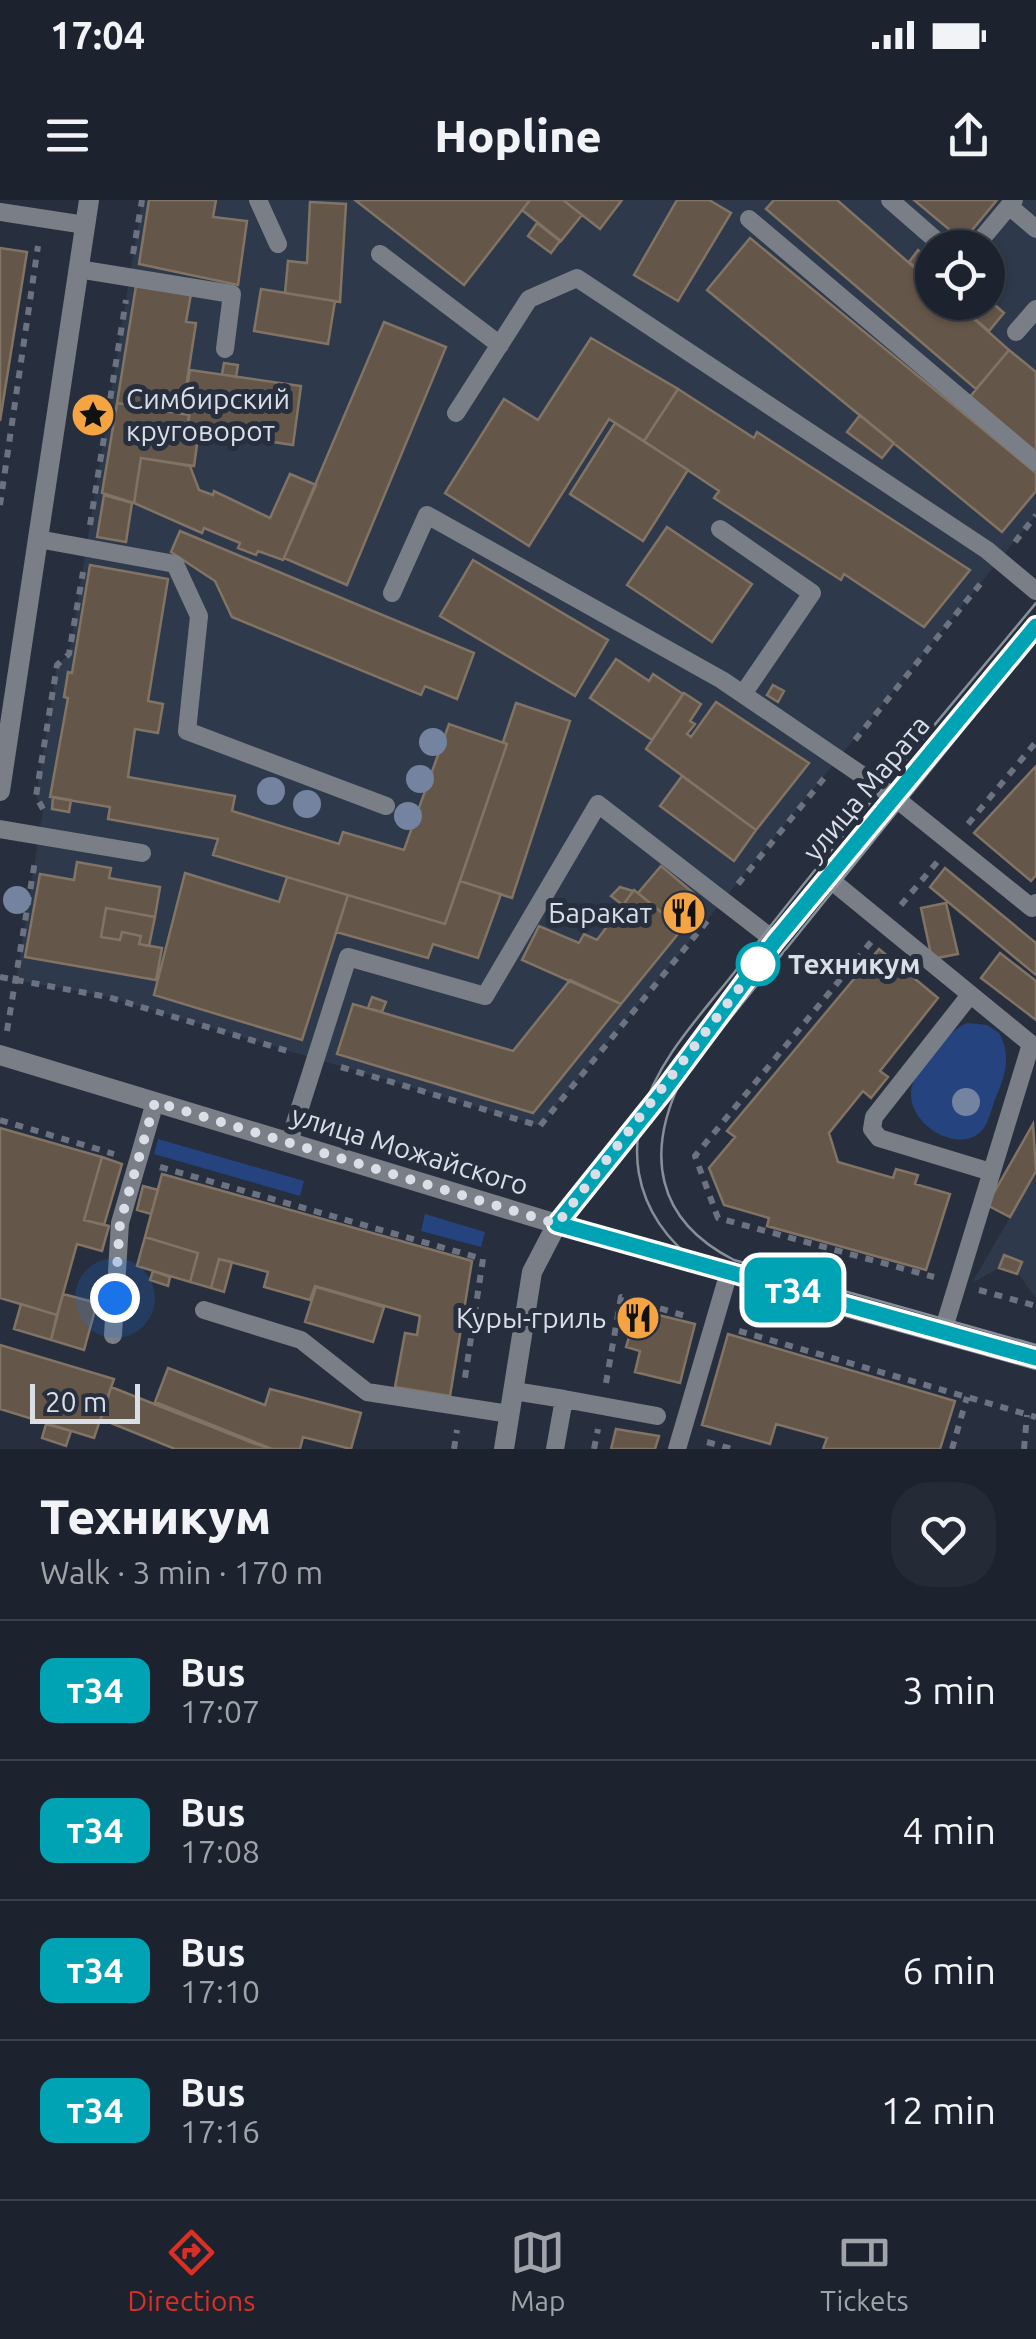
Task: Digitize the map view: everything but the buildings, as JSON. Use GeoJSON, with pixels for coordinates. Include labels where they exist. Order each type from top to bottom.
{"type":"FeatureCollection","features":[{"type":"Feature","properties":{"kind":"street"},"geometry":{"type":"LineString","coordinates":[[0,791],[8,687],[38,538],[89,200]]}},
{"type":"Feature","properties":{"kind":"street","name":"улица Марата"},"geometry":{"type":"LineString","coordinates":[[504,1449],[532,1272],[557,1224],[662,1093],[775,941],[1036,626]]}},
{"type":"Feature","properties":{"kind":"street","name":"улица Можайского"},"geometry":{"type":"LineString","coordinates":[[2,1056],[557,1224],[1036,1358]]}},
{"type":"Feature","properties":{"kind":"lane"},"geometry":{"type":"LineString","coordinates":[[258,200],[278,244]]}},
{"type":"Feature","properties":{"kind":"lane"},"geometry":{"type":"LineString","coordinates":[[890,200],[924,230]]}},
{"type":"Feature","properties":{"kind":"lane"},"geometry":{"type":"LineString","coordinates":[[989,230],[1011,203],[1035,226]]}},
{"type":"Feature","properties":{"kind":"lane"},"geometry":{"type":"LineString","coordinates":[[0,212],[85,225]]}},
{"type":"Feature","properties":{"kind":"lane"},"geometry":{"type":"LineString","coordinates":[[749,218],[1036,462]]}},
{"type":"Feature","properties":{"kind":"lane"},"geometry":{"type":"LineString","coordinates":[[380,254],[500,344]]}},
{"type":"Feature","properties":{"kind":"lane"},"geometry":{"type":"LineString","coordinates":[[78,268],[232,294],[225,349]]}},
{"type":"Feature","properties":{"kind":"lane"},"geometry":{"type":"LineString","coordinates":[[456,413],[529,299],[577,278],[999,560],[1036,591]]}},
{"type":"Feature","properties":{"kind":"lane"},"geometry":{"type":"LineString","coordinates":[[1016,332],[1036,309]]}},
{"type":"Feature","properties":{"kind":"lane"},"geometry":{"type":"LineString","coordinates":[[392,593],[427,515],[743,694],[894,796],[1032,908],[1036,903]]}},
{"type":"Feature","properties":{"kind":"lane"},"geometry":{"type":"LineString","coordinates":[[720,530],[812,593],[743,694]]}},
{"type":"Feature","properties":{"kind":"lane"},"geometry":{"type":"LineString","coordinates":[[38,538],[175,564],[199,616],[188,732],[386,806]]}},
{"type":"Feature","properties":{"kind":"lane"},"geometry":{"type":"LineString","coordinates":[[289,1142],[348,956],[484,996],[598,804],[775,941]]}},
{"type":"Feature","properties":{"kind":"lane"},"geometry":{"type":"LineString","coordinates":[[0,829],[142,853]]}},
{"type":"Feature","properties":{"kind":"lane"},"geometry":{"type":"LineString","coordinates":[[828,877],[1030,1044],[943,1331]]}},
{"type":"Feature","properties":{"kind":"lane"},"geometry":{"type":"LineString","coordinates":[[970,995],[874,1116],[872,1129],[878,1138],[991,1172]]}},
{"type":"Feature","properties":{"kind":"lane"},"geometry":{"type":"LineString","coordinates":[[113,1335],[120,1223],[155,1102]]}},
{"type":"Feature","properties":{"kind":"lane"},"geometry":{"type":"LineString","coordinates":[[678,1449],[729,1272]]}},
{"type":"Feature","properties":{"kind":"lane"},"geometry":{"type":"LineString","coordinates":[[204,1310],[301,1340],[366,1392],[510,1414]]}},
{"type":"Feature","properties":{"kind":"lane"},"geometry":{"type":"LineString","coordinates":[[514,1390],[657,1416]]}},
{"type":"Feature","properties":{"kind":"lane"},"geometry":{"type":"LineString","coordinates":[[555,1449],[564,1399]]}},
{"type":"Feature","properties":{"kind":"path"},"geometry":{"type":"LineString","coordinates":[[2,1056],[43,810],[36,796],[57,665],[69,654],[142,200]]}},
{"type":"Feature","properties":{"kind":"path"},"geometry":{"type":"LineString","coordinates":[[0,505],[38,246]]}},
{"type":"Feature","properties":{"kind":"path"},"geometry":{"type":"LineString","coordinates":[[0,977],[108,996],[540,1126],[1036,516]]}},
{"type":"Feature","properties":{"kind":"path"},"geometry":{"type":"LineString","coordinates":[[1036,742],[695,1156],[718,1218],[1036,1306]]}},
{"type":"Feature","properties":{"kind":"path"},"geometry":{"type":"LineString","coordinates":[[0,1120],[484,1259],[454,1449]]}},
{"type":"Feature","properties":{"kind":"path"},"geometry":{"type":"LineString","coordinates":[[594,1449],[621,1297],[1032,1416],[1024,1449]]}},
{"type":"Feature","properties":{"kind":"path"},"geometry":{"type":"LineString","coordinates":[[952,1449],[967,1397]]}},
{"type":"Feature","properties":{"kind":"shaded area"},"geometry":{"type":"Polygon","coordinates":[[[142,200],[1036,200],[1036,515],[540,1126],[108,997],[16,980],[43,810],[36,796],[57,665],[69,654],[142,200]]]}},
{"type":"Feature","properties":{"kind":"shaded area"},"geometry":{"type":"Polygon","coordinates":[[[967,1023],[987,1025],[999,1033],[1006,1066],[984,1127],[967,1139],[955,1139],[932,1130],[922,1121],[911,1099],[912,1086],[945,1040],[967,1023]]]}},
{"type":"Feature","properties":{"kind":"shaded area"},"geometry":{"type":"Polygon","coordinates":[[[158,1139],[304,1181],[300,1196],[154,1154],[158,1139]]]}},
{"type":"Feature","properties":{"kind":"shaded area"},"geometry":{"type":"Polygon","coordinates":[[[1036,1172],[1036,1299],[1020,1276],[999,1268],[972,1283],[1036,1172]]]}},
{"type":"Feature","properties":{"kind":"shaded area"},"geometry":{"type":"Polygon","coordinates":[[[425,1214],[485,1232],[481,1247],[421,1231],[425,1214]]]}},
{"type":"Feature","properties":{"kind":"tram line"},"geometry":{"type":"LineString","coordinates":[[1036,603],[847,830],[682,1038],[649,1094],[637,1145],[646,1199],[659,1223],[676,1245],[722,1278],[749,1289],[1036,1369]]}},
{"type":"Feature","properties":{"kind":"tram line"},"geometry":{"type":"LineString","coordinates":[[1036,639],[682,1078],[663,1132],[661,1158],[664,1182],[687,1225],[734,1260],[1036,1345]]}},
{"type":"Feature","properties":{"kind":"bus line","name":"т34"},"geometry":{"type":"LineString","coordinates":[[1036,626],[775,941],[662,1093],[557,1224],[1036,1358]]}},
{"type":"Feature","properties":{"kind":"place","name":"Симбирский круговорот"},"geometry":{"type":"Point","coordinates":[93,415]}},
{"type":"Feature","properties":{"kind":"place","name":"Баракат"},"geometry":{"type":"Point","coordinates":[684,913]}},
{"type":"Feature","properties":{"kind":"place","name":"Техникум"},"geometry":{"type":"Point","coordinates":[758,964]}},
{"type":"Feature","properties":{"kind":"place","name":"Куры-гриль"},"geometry":{"type":"Point","coordinates":[638,1318]}},
{"type":"Feature","properties":{"kind":"route"},"geometry":{"type":"LineString","coordinates":[[115,1298],[120,1223],[155,1102],[557,1224],[758,964]]}}]}
